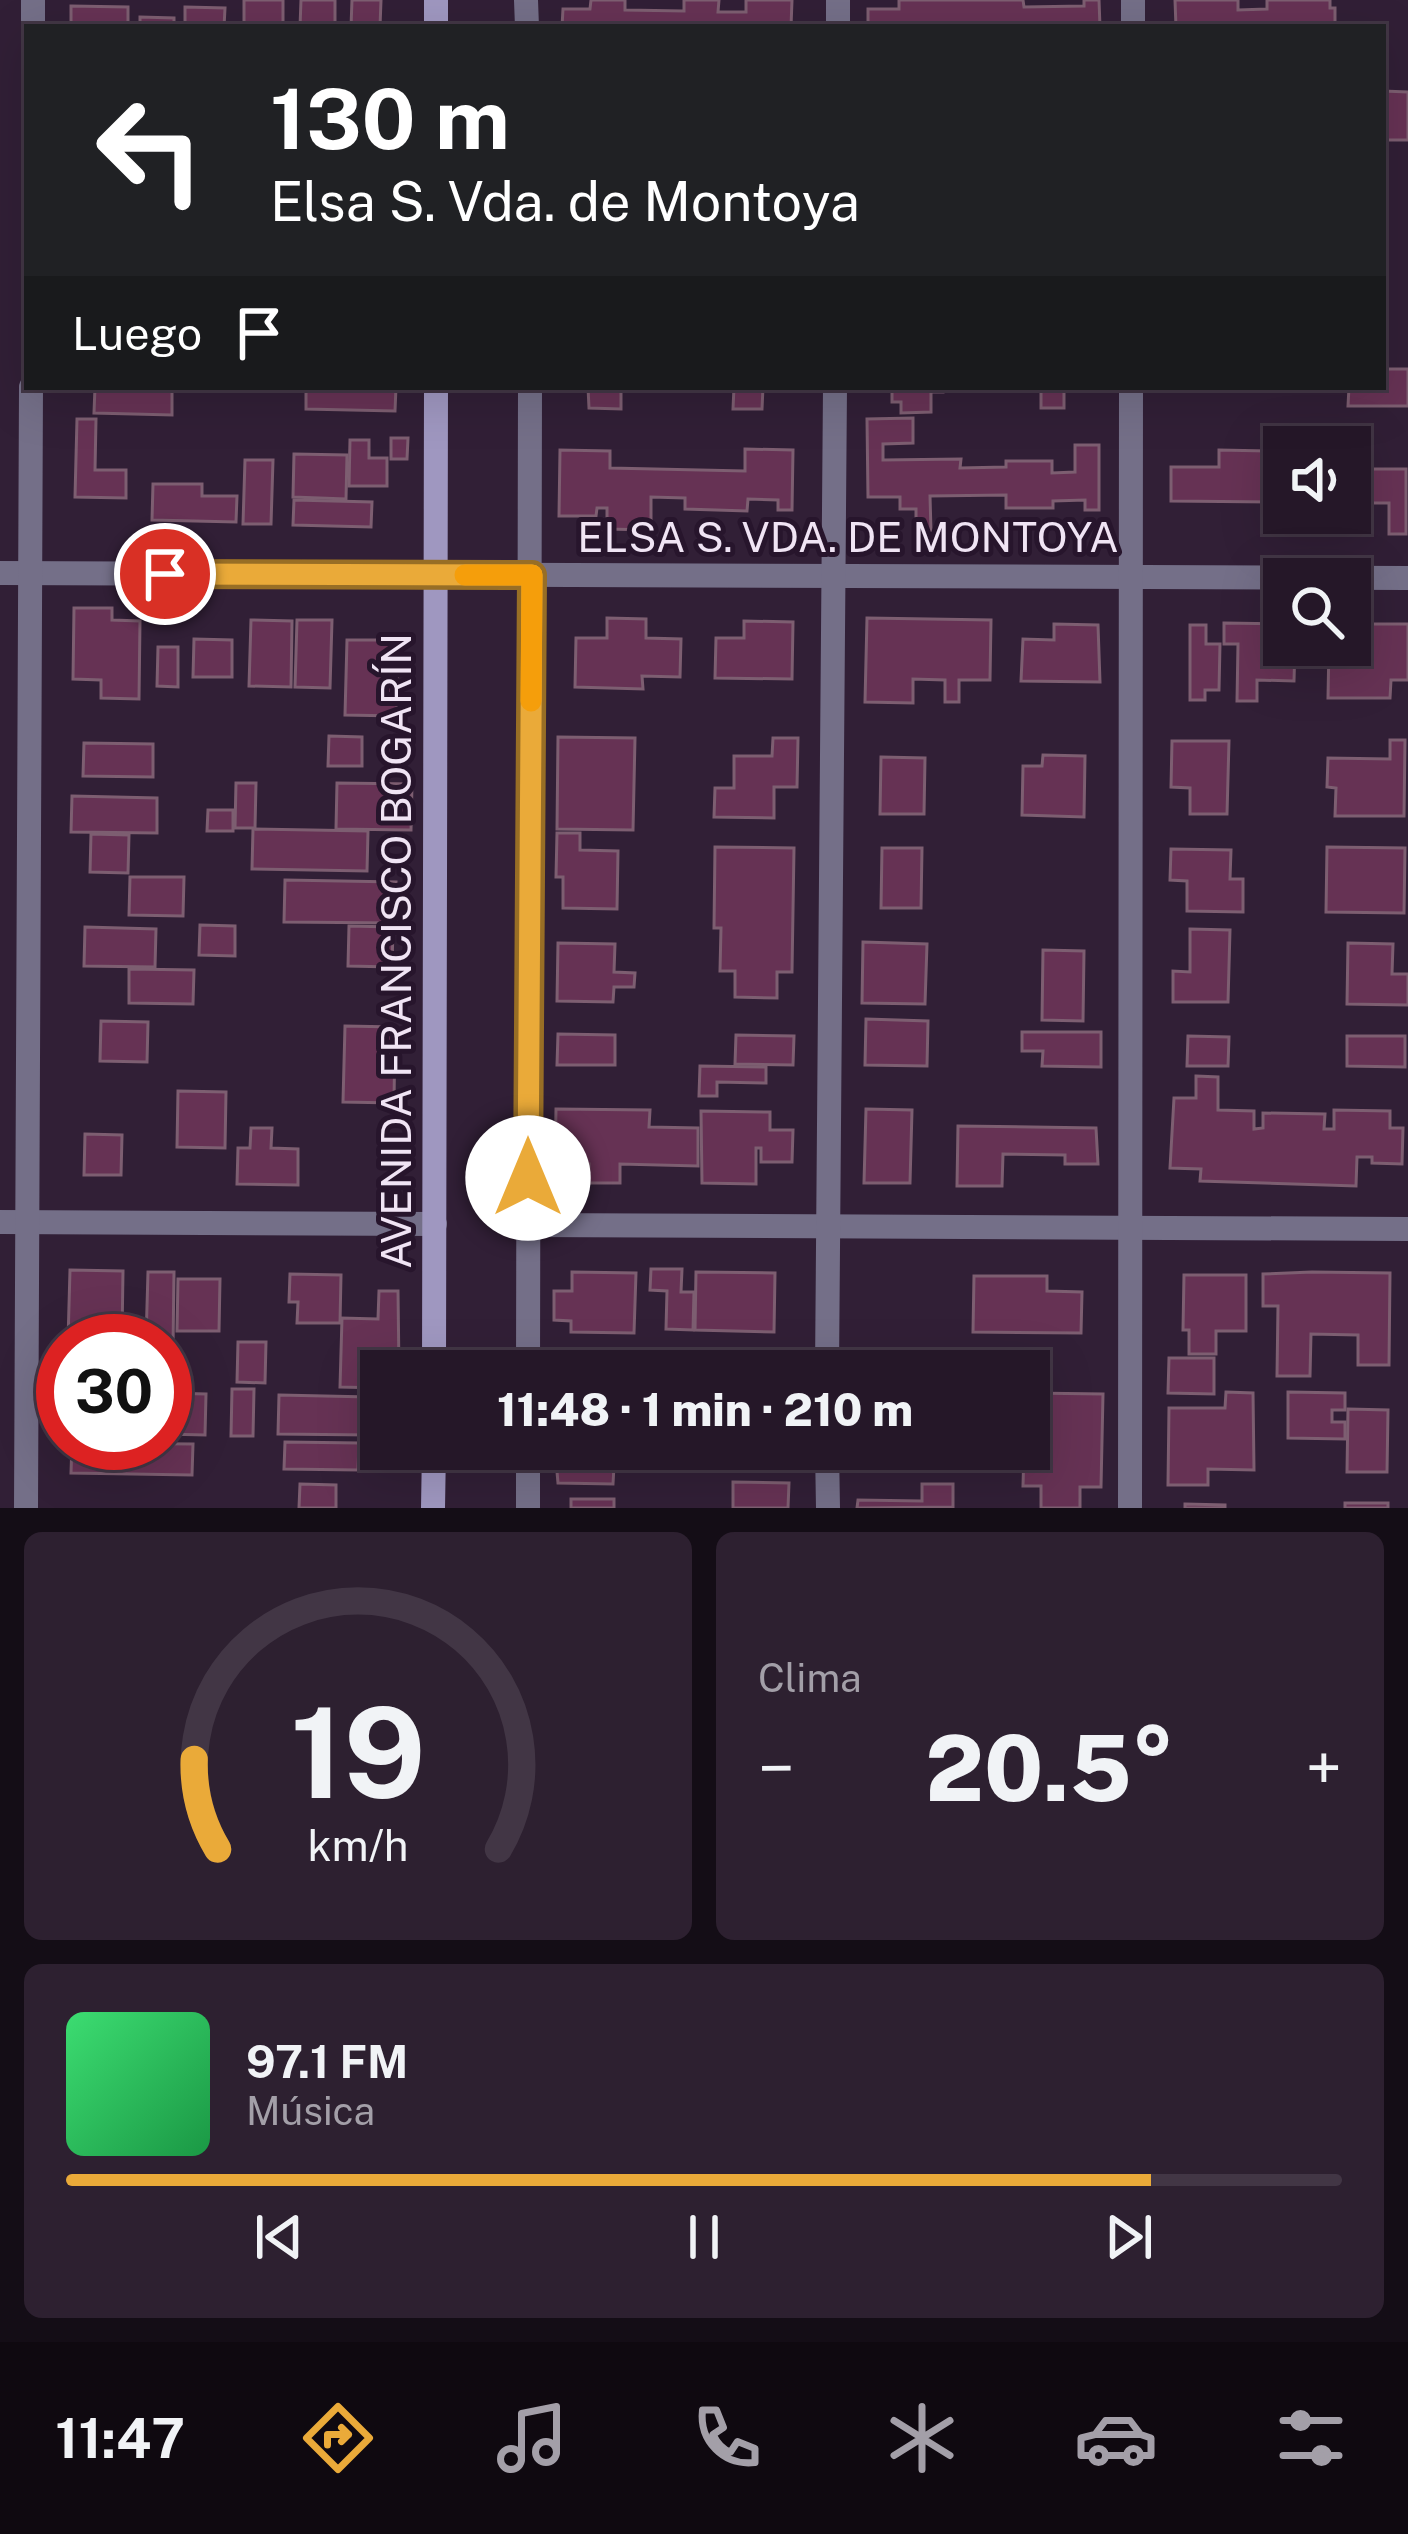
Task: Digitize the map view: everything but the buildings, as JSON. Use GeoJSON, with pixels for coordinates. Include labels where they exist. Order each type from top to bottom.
{"type":"FeatureCollection","features":[{"type":"Feature","properties":{"kind":"street"},"geometry":{"type":"LineString","coordinates":[[26,1508],[31,390]]}},
{"type":"Feature","properties":{"kind":"street","name":"AVENIDA FRANCISCO BOGARÍN"},"geometry":{"type":"LineString","coordinates":[[434,1350],[436,390]]}},
{"type":"Feature","properties":{"kind":"street"},"geometry":{"type":"LineString","coordinates":[[528,1350],[530,390]]}},
{"type":"Feature","properties":{"kind":"street"},"geometry":{"type":"LineString","coordinates":[[827,1350],[835,390]]}},
{"type":"Feature","properties":{"kind":"street"},"geometry":{"type":"LineString","coordinates":[[1130,1508],[1131,390]]}},
{"type":"Feature","properties":{"kind":"street","name":"ELSA S. VDA. DE MONTOYA"},"geometry":{"type":"LineString","coordinates":[[0,573],[1408,578]]}},
{"type":"Feature","properties":{"kind":"street"},"geometry":{"type":"LineString","coordinates":[[0,1222],[435,1224]]}},
{"type":"Feature","properties":{"kind":"street"},"geometry":{"type":"LineString","coordinates":[[528,1225],[1408,1229]]}},
{"type":"Feature","properties":{"kind":"street"},"geometry":{"type":"LineString","coordinates":[[433,1508],[434,1470]]}},
{"type":"Feature","properties":{"kind":"street"},"geometry":{"type":"LineString","coordinates":[[528,1470],[528,1508]]}},
{"type":"Feature","properties":{"kind":"street"},"geometry":{"type":"LineString","coordinates":[[827,1470],[828,1508]]}},
{"type":"Feature","properties":{"kind":"slow traffic"},"geometry":{"type":"LineString","coordinates":[[465,575],[532,575],[531,701]]}},
{"type":"Feature","properties":{"kind":"route"},"geometry":{"type":"LineString","coordinates":[[165,574],[532,575],[528,1178]]}}]}
